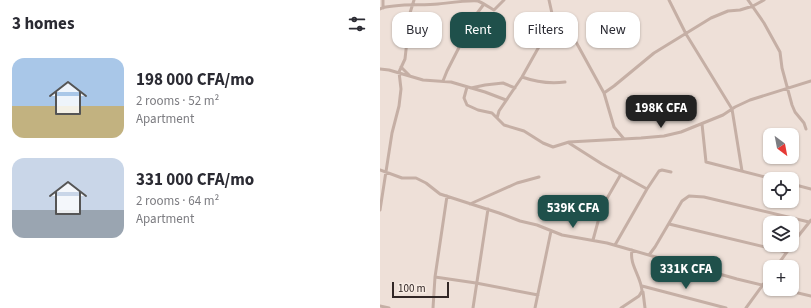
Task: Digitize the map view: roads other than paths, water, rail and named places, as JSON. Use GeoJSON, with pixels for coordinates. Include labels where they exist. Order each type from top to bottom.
{"type":"FeatureCollection","features":[{"type":"Feature","properties":{"kind":"street"},"geometry":{"type":"LineString","coordinates":[[383,0],[381,9],[469,0],[477,1],[494,10],[504,0]]}},
{"type":"Feature","properties":{"kind":"street"},"geometry":{"type":"LineString","coordinates":[[380,210],[392,133],[399,106],[401,89],[399,72],[406,51],[412,5],[414,0]]}},
{"type":"Feature","properties":{"kind":"street"},"geometry":{"type":"LineString","coordinates":[[497,118],[499,111],[522,77],[550,28],[553,18],[549,0]]}},
{"type":"Feature","properties":{"kind":"street"},"geometry":{"type":"LineString","coordinates":[[669,0],[686,34],[732,109],[742,171]]}},
{"type":"Feature","properties":{"kind":"street"},"geometry":{"type":"LineString","coordinates":[[748,0],[764,23],[780,52],[782,68],[795,112],[803,120],[806,129]]}},
{"type":"Feature","properties":{"kind":"street"},"geometry":{"type":"LineString","coordinates":[[604,93],[654,53],[686,34],[723,13],[740,10],[764,0]]}},
{"type":"Feature","properties":{"kind":"street"},"geometry":{"type":"LineString","coordinates":[[443,81],[446,70],[475,16],[484,4]]}},
{"type":"Feature","properties":{"kind":"street"},"geometry":{"type":"LineString","coordinates":[[578,46],[604,93],[614,127],[624,139]]}},
{"type":"Feature","properties":{"kind":"street"},"geometry":{"type":"LineString","coordinates":[[401,67],[410,76]]}},
{"type":"Feature","properties":{"kind":"street"},"geometry":{"type":"LineString","coordinates":[[380,69],[399,72],[424,80],[451,82],[506,100]]}},
{"type":"Feature","properties":{"kind":"street"},"geometry":{"type":"LineString","coordinates":[[522,77],[544,83],[565,82]]}},
{"type":"Feature","properties":{"kind":"street"},"geometry":{"type":"LineString","coordinates":[[467,87],[464,98],[467,105],[478,110],[492,113],[504,124],[524,131],[547,146],[553,147],[569,142],[664,136],[681,132],[723,115],[750,100],[810,81],[811,86]]}},
{"type":"Feature","properties":{"kind":"street"},"geometry":{"type":"LineString","coordinates":[[471,88],[503,83],[515,88]]}},
{"type":"Feature","properties":{"kind":"street"},"geometry":{"type":"LineString","coordinates":[[485,85],[491,94]]}},
{"type":"Feature","properties":{"kind":"street"},"geometry":{"type":"LineString","coordinates":[[702,124],[706,162],[763,176]]}},
{"type":"Feature","properties":{"kind":"street"},"geometry":{"type":"LineString","coordinates":[[569,142],[647,189]]}},
{"type":"Feature","properties":{"kind":"street"},"geometry":{"type":"LineString","coordinates":[[380,170],[402,178],[416,178],[426,183],[440,194],[520,221],[537,225],[562,235],[615,245],[763,285],[746,308]]}},
{"type":"Feature","properties":{"kind":"street"},"geometry":{"type":"LineString","coordinates":[[615,245],[647,189],[660,170],[672,172]]}},
{"type":"Feature","properties":{"kind":"street"},"geometry":{"type":"LineString","coordinates":[[593,240],[602,207],[621,174]]}},
{"type":"Feature","properties":{"kind":"street"},"geometry":{"type":"LineString","coordinates":[[469,204],[517,183],[539,177]]}},
{"type":"Feature","properties":{"kind":"street"},"geometry":{"type":"LineString","coordinates":[[799,186],[811,189]]}},
{"type":"Feature","properties":{"kind":"street"},"geometry":{"type":"LineString","coordinates":[[649,255],[682,201],[692,195],[810,221],[799,236]]}},
{"type":"Feature","properties":{"kind":"street"},"geometry":{"type":"LineString","coordinates":[[434,308],[436,277],[447,196]]}},
{"type":"Feature","properties":{"kind":"street"},"geometry":{"type":"LineString","coordinates":[[472,308],[488,209]]}},
{"type":"Feature","properties":{"kind":"street"},"geometry":{"type":"LineString","coordinates":[[669,224],[763,246]]}},
{"type":"Feature","properties":{"kind":"street"},"geometry":{"type":"LineString","coordinates":[[535,308],[551,231]]}},
{"type":"Feature","properties":{"kind":"street"},"geometry":{"type":"LineString","coordinates":[[632,250],[632,263],[640,279],[645,308]]}},
{"type":"Feature","properties":{"kind":"street"},"geometry":{"type":"LineString","coordinates":[[781,260],[786,252]]}},
{"type":"Feature","properties":{"kind":"street"},"geometry":{"type":"LineString","coordinates":[[436,277],[538,294]]}},
{"type":"Feature","properties":{"kind":"street"},"geometry":{"type":"LineString","coordinates":[[642,286],[726,308]]}},
{"type":"Feature","properties":{"kind":"street"},"geometry":{"type":"LineString","coordinates":[[621,308],[639,296],[642,291]]}},
{"type":"Feature","properties":{"kind":"street"},"geometry":{"type":"LineString","coordinates":[[799,293],[811,296]]}},
{"type":"Feature","properties":{"kind":"street"},"geometry":{"type":"LineString","coordinates":[[380,306],[389,308]]}}]}
